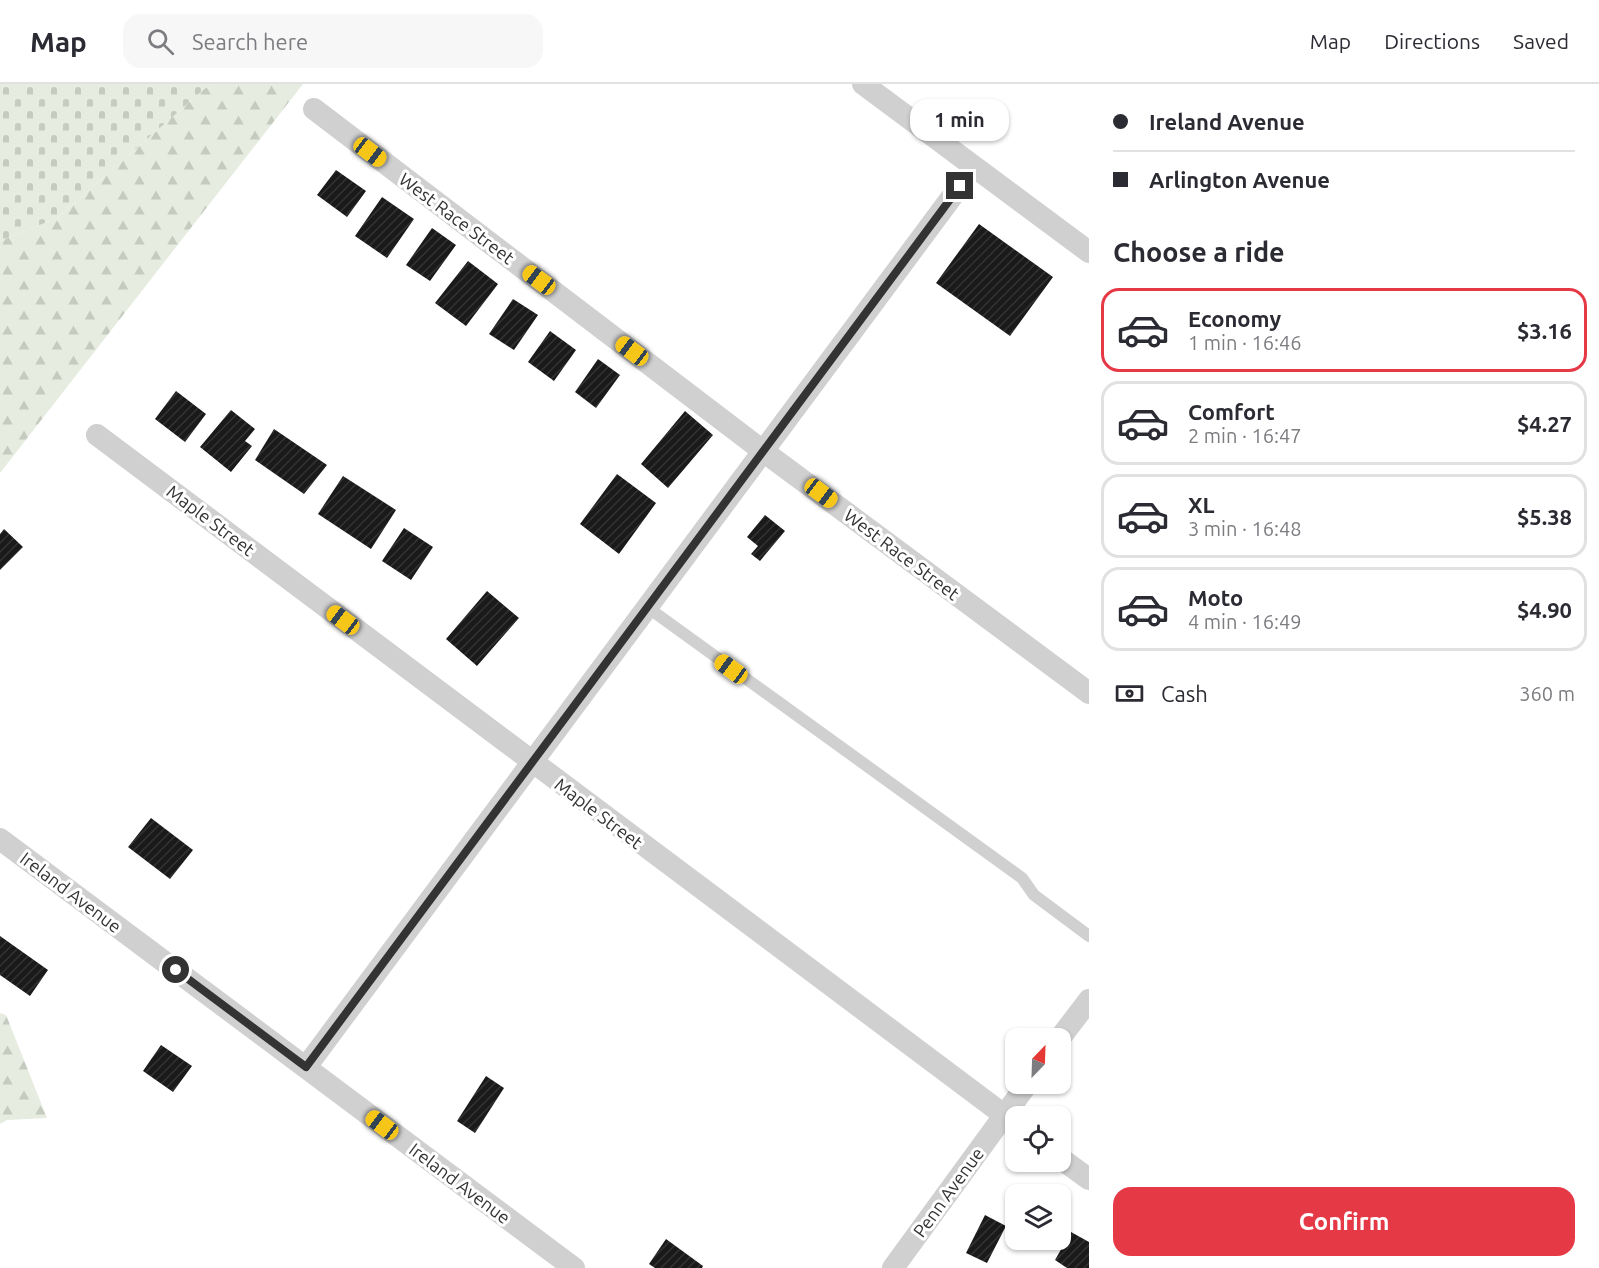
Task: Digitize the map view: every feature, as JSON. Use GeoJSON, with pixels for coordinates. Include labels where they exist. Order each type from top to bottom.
{"type":"FeatureCollection","features":[{"type":"Feature","properties":{"kind":"street"},"geometry":{"type":"LineString","coordinates":[[863,84],[1089,252]]}},
{"type":"Feature","properties":{"kind":"street","name":"West Race Street"},"geometry":{"type":"LineString","coordinates":[[314,109],[764,451],[1089,693]]}},
{"type":"Feature","properties":{"kind":"street"},"geometry":{"type":"LineString","coordinates":[[306,1067],[974,167]]}},
{"type":"Feature","properties":{"kind":"street","name":"Maple Street"},"geometry":{"type":"LineString","coordinates":[[97,435],[1005,1116]]}},
{"type":"Feature","properties":{"kind":"street","name":"Ireland Avenue"},"geometry":{"type":"LineString","coordinates":[[0,839],[574,1268]]}},
{"type":"Feature","properties":{"kind":"street"},"geometry":{"type":"LineString","coordinates":[[1068,1028],[1089,1000]]}},
{"type":"Feature","properties":{"kind":"street","name":"Penn Avenue"},"geometry":{"type":"LineString","coordinates":[[893,1268],[1005,1126]]}},
{"type":"Feature","properties":{"kind":"street"},"geometry":{"type":"LineString","coordinates":[[1071,1166],[1089,1179]]}},
{"type":"Feature","properties":{"kind":"lane"},"geometry":{"type":"LineString","coordinates":[[647,607],[1022,878],[1034,895],[1089,936]]}},
{"type":"Feature","properties":{"kind":"green space"},"geometry":{"type":"Polygon","coordinates":[[[0,84],[210,84],[57,218],[0,241],[0,84]]]}},
{"type":"Feature","properties":{"kind":"green space"},"geometry":{"type":"Polygon","coordinates":[[[210,84],[303,84],[0,473],[0,241],[57,218],[210,84]]]}},
{"type":"Feature","properties":{"kind":"green space"},"geometry":{"type":"Polygon","coordinates":[[[0,1013],[6,1015],[47,1118],[7,1120],[0,1124],[0,1013]]]}},
{"type":"Feature","properties":{"kind":"building"},"geometry":{"type":"Polygon","coordinates":[[[336,170],[366,191],[347,217],[317,195],[336,170]]]}},
{"type":"Feature","properties":{"kind":"building"},"geometry":{"type":"Polygon","coordinates":[[[382,197],[414,219],[387,258],[355,236],[382,197]]]}},
{"type":"Feature","properties":{"kind":"building"},"geometry":{"type":"Polygon","coordinates":[[[979,224],[1053,277],[1010,336],[936,283],[979,224]]]}},
{"type":"Feature","properties":{"kind":"building"},"geometry":{"type":"Polygon","coordinates":[[[432,228],[456,245],[430,281],[406,265],[432,228]]]}},
{"type":"Feature","properties":{"kind":"building"},"geometry":{"type":"Polygon","coordinates":[[[468,261],[498,284],[466,326],[435,303],[468,261]]]}},
{"type":"Feature","properties":{"kind":"building"},"geometry":{"type":"Polygon","coordinates":[[[513,299],[538,315],[514,350],[489,334],[513,299]]]}},
{"type":"Feature","properties":{"kind":"building"},"geometry":{"type":"Polygon","coordinates":[[[550,331],[576,350],[554,381],[528,362],[550,331]]]}},
{"type":"Feature","properties":{"kind":"building"},"geometry":{"type":"Polygon","coordinates":[[[598,359],[620,375],[596,408],[575,392],[598,359]]]}},
{"type":"Feature","properties":{"kind":"building"},"geometry":{"type":"Polygon","coordinates":[[[176,391],[206,414],[185,442],[155,419],[176,391]]]}},
{"type":"Feature","properties":{"kind":"building"},"geometry":{"type":"Polygon","coordinates":[[[231,410],[255,429],[245,441],[252,446],[231,472],[200,447],[231,410]]]}},
{"type":"Feature","properties":{"kind":"building"},"geometry":{"type":"Polygon","coordinates":[[[685,411],[713,435],[668,488],[641,464],[685,411]]]}},
{"type":"Feature","properties":{"kind":"building"},"geometry":{"type":"Polygon","coordinates":[[[274,429],[327,465],[304,494],[255,460],[274,429]]]}},
{"type":"Feature","properties":{"kind":"building"},"geometry":{"type":"Polygon","coordinates":[[[617,474],[656,503],[619,554],[580,524],[617,474]]]}},
{"type":"Feature","properties":{"kind":"building"},"geometry":{"type":"Polygon","coordinates":[[[343,476],[396,510],[371,549],[318,514],[343,476]]]}},
{"type":"Feature","properties":{"kind":"building"},"geometry":{"type":"Polygon","coordinates":[[[765,515],[785,531],[760,561],[751,554],[758,546],[747,537],[765,515]]]}},
{"type":"Feature","properties":{"kind":"building"},"geometry":{"type":"Polygon","coordinates":[[[404,528],[433,547],[411,580],[382,561],[404,528]]]}},
{"type":"Feature","properties":{"kind":"building"},"geometry":{"type":"Polygon","coordinates":[[[4,529],[23,547],[0,570],[0,534],[4,529]]]}},
{"type":"Feature","properties":{"kind":"building"},"geometry":{"type":"Polygon","coordinates":[[[487,591],[519,618],[477,666],[446,639],[487,591]]]}},
{"type":"Feature","properties":{"kind":"building"},"geometry":{"type":"Polygon","coordinates":[[[151,818],[193,850],[170,879],[128,847],[151,818]]]}},
{"type":"Feature","properties":{"kind":"building"},"geometry":{"type":"Polygon","coordinates":[[[0,936],[48,970],[30,996],[0,975],[0,936]]]}},
{"type":"Feature","properties":{"kind":"building"},"geometry":{"type":"Polygon","coordinates":[[[161,1045],[192,1066],[173,1092],[143,1071],[161,1045]]]}},
{"type":"Feature","properties":{"kind":"building"},"geometry":{"type":"Polygon","coordinates":[[[486,1076],[504,1088],[475,1133],[457,1121],[486,1076]]]}},
{"type":"Feature","properties":{"kind":"building"},"geometry":{"type":"Polygon","coordinates":[[[985,1215],[1005,1225],[987,1263],[966,1253],[985,1215]]]}},
{"type":"Feature","properties":{"kind":"building"},"geometry":{"type":"Polygon","coordinates":[[[1071,1232],[1089,1242],[1089,1268],[1067,1268],[1055,1260],[1061,1250],[1071,1250],[1071,1232]]]}},
{"type":"Feature","properties":{"kind":"building"},"geometry":{"type":"Polygon","coordinates":[[[666,1239],[703,1266],[702,1268],[655,1268],[649,1264],[666,1239]]]}},
{"type":"Feature","properties":{"kind":"route"},"geometry":{"type":"LineString","coordinates":[[176,970],[306,1067],[960,186]]}}]}
